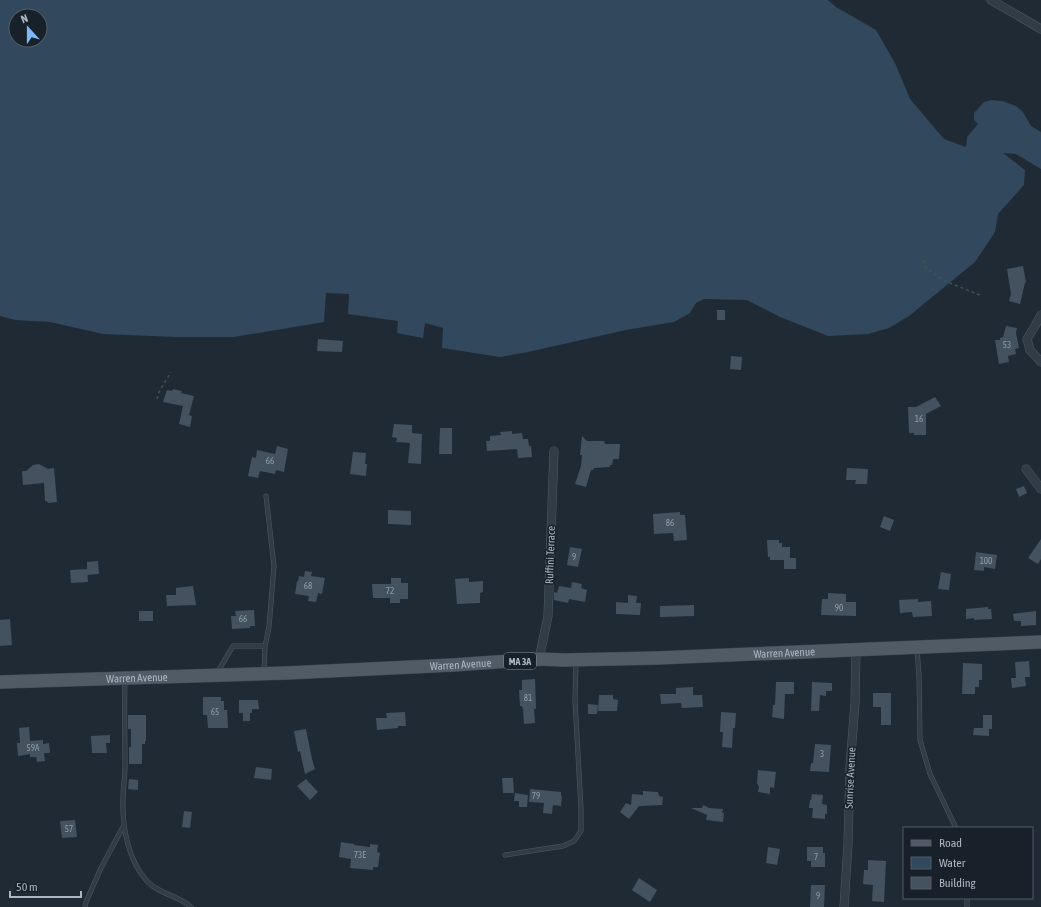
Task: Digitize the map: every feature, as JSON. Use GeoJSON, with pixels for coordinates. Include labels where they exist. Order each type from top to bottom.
{"type":"FeatureCollection","features":[{"type":"Feature","properties":{"kind":"main road","name":"Warren Avenue"},"geometry":{"type":"LineString","coordinates":[[0,682],[264,674],[475,664],[539,659],[702,656],[1041,642]]}},
{"type":"Feature","properties":{"kind":"street"},"geometry":{"type":"LineString","coordinates":[[991,0],[1041,29]]}},
{"type":"Feature","properties":{"kind":"street"},"geometry":{"type":"LineString","coordinates":[[1041,315],[1036,326],[1027,339],[1030,350],[1041,362]]}},
{"type":"Feature","properties":{"kind":"street","name":"Ruffini Terrace"},"geometry":{"type":"LineString","coordinates":[[539,659],[548,616],[554,451]]}},
{"type":"Feature","properties":{"kind":"street"},"geometry":{"type":"LineString","coordinates":[[1026,469],[1041,489]]}},
{"type":"Feature","properties":{"kind":"street","name":"Sunrise Avenue"},"geometry":{"type":"LineString","coordinates":[[844,907],[848,844],[850,767],[855,702],[856,649]]}},
{"type":"Feature","properties":{"kind":"lane"},"geometry":{"type":"LineString","coordinates":[[264,674],[265,646],[269,627],[274,566],[266,496]]}},
{"type":"Feature","properties":{"kind":"lane"},"geometry":{"type":"LineString","coordinates":[[216,675],[233,646],[265,646]]}},
{"type":"Feature","properties":{"kind":"lane"},"geometry":{"type":"LineString","coordinates":[[916,646],[919,687],[920,740],[930,774],[956,827]]}},
{"type":"Feature","properties":{"kind":"lane"},"geometry":{"type":"LineString","coordinates":[[505,855],[563,846],[574,841],[581,831],[575,700],[576,659]]}},
{"type":"Feature","properties":{"kind":"lane"},"geometry":{"type":"LineString","coordinates":[[125,678],[124,777],[122,801],[124,824],[131,854],[144,877],[152,886],[162,893],[179,899],[191,907]]}},
{"type":"Feature","properties":{"kind":"lane"},"geometry":{"type":"LineString","coordinates":[[85,907],[101,868],[124,824]]}},
{"type":"Feature","properties":{"kind":"path"},"geometry":{"type":"LineString","coordinates":[[924,260],[926,268],[945,281],[982,296]]}},
{"type":"Feature","properties":{"kind":"path"},"geometry":{"type":"LineString","coordinates":[[157,399],[159,392],[171,372]]}},
{"type":"Feature","properties":{"kind":"water"},"geometry":{"type":"Polygon","coordinates":[[[0,0],[828,0],[836,7],[876,30],[895,63],[910,99],[944,139],[966,147],[967,137],[978,124],[974,120],[974,113],[984,102],[991,100],[1002,101],[1016,106],[1023,112],[1031,126],[1041,132],[1041,169],[1016,154],[1003,153],[1025,170],[1024,185],[998,214],[995,232],[975,262],[909,316],[889,328],[868,334],[828,336],[780,317],[747,300],[704,299],[696,303],[690,313],[674,322],[626,330],[500,357],[442,348],[443,328],[425,323],[423,338],[397,333],[398,321],[348,314],[349,294],[326,293],[324,322],[234,337],[176,337],[103,334],[50,322],[15,320],[0,316],[0,0]]]}},
{"type":"Feature","properties":{"kind":"building"},"geometry":{"type":"Polygon","coordinates":[[[1023,266],[1026,282],[1020,304],[1009,301],[1011,294],[1007,269],[1023,266]]]}},
{"type":"Feature","properties":{"kind":"building"},"geometry":{"type":"Polygon","coordinates":[[[717,310],[725,310],[725,320],[717,320],[717,310]]]}},
{"type":"Feature","properties":{"kind":"building"},"geometry":{"type":"Polygon","coordinates":[[[1006,326],[1017,328],[1016,333],[1019,348],[1015,349],[1016,354],[1008,356],[1009,362],[999,364],[995,340],[1000,340],[1000,338],[1003,337],[1006,326]]]}},
{"type":"Feature","properties":{"kind":"building"},"geometry":{"type":"Polygon","coordinates":[[[318,339],[343,341],[342,352],[317,351],[318,339]]]}},
{"type":"Feature","properties":{"kind":"building"},"geometry":{"type":"Polygon","coordinates":[[[731,356],[742,357],[741,370],[730,369],[731,356]]]}},
{"type":"Feature","properties":{"kind":"building"},"geometry":{"type":"Polygon","coordinates":[[[173,389],[182,391],[181,393],[194,396],[189,415],[192,416],[190,427],[179,424],[183,406],[163,402],[167,390],[172,391],[173,389]]]}},
{"type":"Feature","properties":{"kind":"building"},"geometry":{"type":"Polygon","coordinates":[[[935,397],[941,406],[926,414],[926,435],[914,435],[914,433],[909,433],[908,407],[916,407],[935,397]]]}},
{"type":"Feature","properties":{"kind":"building"},"geometry":{"type":"Polygon","coordinates":[[[394,424],[412,425],[412,433],[422,434],[421,464],[408,463],[410,443],[396,442],[397,438],[392,437],[394,424]]]}},
{"type":"Feature","properties":{"kind":"building"},"geometry":{"type":"Polygon","coordinates":[[[440,428],[452,428],[452,454],[439,454],[440,428]]]}},
{"type":"Feature","properties":{"kind":"building"},"geometry":{"type":"Polygon","coordinates":[[[512,431],[512,434],[522,433],[523,439],[528,439],[529,446],[531,446],[532,457],[518,458],[517,449],[487,451],[486,441],[490,441],[490,436],[501,435],[500,432],[512,431]]]}},
{"type":"Feature","properties":{"kind":"building"},"geometry":{"type":"Polygon","coordinates":[[[582,436],[587,441],[604,441],[605,444],[620,444],[619,459],[613,459],[610,467],[594,468],[591,470],[586,487],[575,484],[581,466],[582,455],[580,455],[582,436]]]}},
{"type":"Feature","properties":{"kind":"building"},"geometry":{"type":"Polygon","coordinates":[[[277,446],[288,449],[284,472],[276,470],[275,474],[260,471],[258,478],[248,476],[252,457],[256,458],[257,450],[275,454],[277,446]]]}},
{"type":"Feature","properties":{"kind":"building"},"geometry":{"type":"Polygon","coordinates":[[[353,452],[366,453],[366,476],[350,474],[353,452]]]}},
{"type":"Feature","properties":{"kind":"building"},"geometry":{"type":"Polygon","coordinates":[[[39,464],[48,469],[54,468],[57,502],[48,503],[45,501],[44,483],[23,485],[22,471],[26,471],[33,465],[39,464]]]}},
{"type":"Feature","properties":{"kind":"building"},"geometry":{"type":"Polygon","coordinates":[[[847,468],[868,469],[867,484],[855,484],[856,480],[846,480],[847,468]]]}},
{"type":"Feature","properties":{"kind":"building"},"geometry":{"type":"Polygon","coordinates":[[[1024,486],[1027,493],[1019,497],[1016,489],[1024,486]]]}},
{"type":"Feature","properties":{"kind":"building"},"geometry":{"type":"Polygon","coordinates":[[[388,510],[411,511],[411,525],[388,524],[388,510]]]}},
{"type":"Feature","properties":{"kind":"building"},"geometry":{"type":"Polygon","coordinates":[[[680,512],[680,515],[685,515],[687,540],[674,541],[673,533],[654,534],[653,514],[680,512]]]}},
{"type":"Feature","properties":{"kind":"building"},"geometry":{"type":"Polygon","coordinates":[[[884,516],[894,520],[890,531],[880,527],[884,516]]]}},
{"type":"Feature","properties":{"kind":"building"},"geometry":{"type":"Polygon","coordinates":[[[1041,539],[1041,559],[1038,564],[1028,558],[1041,539]]]}},
{"type":"Feature","properties":{"kind":"building"},"geometry":{"type":"Polygon","coordinates":[[[767,540],[779,540],[779,543],[782,543],[782,547],[790,547],[790,558],[796,558],[796,569],[784,569],[784,560],[770,560],[770,557],[768,557],[767,540]]]}},
{"type":"Feature","properties":{"kind":"building"},"geometry":{"type":"Polygon","coordinates":[[[570,547],[582,549],[578,567],[567,565],[570,547]]]}},
{"type":"Feature","properties":{"kind":"building"},"geometry":{"type":"Polygon","coordinates":[[[976,552],[997,555],[995,569],[984,567],[984,571],[974,570],[976,552]]]}},
{"type":"Feature","properties":{"kind":"building"},"geometry":{"type":"Polygon","coordinates":[[[98,561],[99,574],[87,575],[87,562],[98,561]]]}},
{"type":"Feature","properties":{"kind":"building"},"geometry":{"type":"Polygon","coordinates":[[[87,569],[88,582],[71,583],[70,570],[87,569]]]}},
{"type":"Feature","properties":{"kind":"building"},"geometry":{"type":"Polygon","coordinates":[[[305,571],[312,572],[311,576],[325,578],[322,594],[318,593],[316,602],[308,601],[309,596],[295,594],[299,576],[304,577],[305,571]]]}},
{"type":"Feature","properties":{"kind":"building"},"geometry":{"type":"Polygon","coordinates":[[[941,572],[951,574],[949,590],[938,589],[941,572]]]}},
{"type":"Feature","properties":{"kind":"building"},"geometry":{"type":"Polygon","coordinates":[[[391,578],[401,578],[401,583],[408,583],[408,599],[400,599],[400,603],[390,603],[390,598],[373,598],[372,584],[391,584],[391,578]]]}},
{"type":"Feature","properties":{"kind":"building"},"geometry":{"type":"Polygon","coordinates":[[[469,578],[469,582],[483,581],[483,592],[480,593],[480,603],[457,604],[455,579],[469,578]]]}},
{"type":"Feature","properties":{"kind":"building"},"geometry":{"type":"Polygon","coordinates":[[[572,582],[582,584],[581,588],[587,590],[585,602],[569,599],[568,603],[554,600],[554,592],[557,593],[559,586],[571,588],[572,582]]]}},
{"type":"Feature","properties":{"kind":"building"},"geometry":{"type":"Polygon","coordinates":[[[193,586],[196,605],[167,606],[166,595],[176,595],[176,588],[193,586]]]}},
{"type":"Feature","properties":{"kind":"building"},"geometry":{"type":"Polygon","coordinates":[[[828,593],[846,594],[846,602],[856,602],[856,616],[821,615],[822,599],[828,599],[828,593]]]}},
{"type":"Feature","properties":{"kind":"building"},"geometry":{"type":"Polygon","coordinates":[[[628,595],[637,596],[636,603],[641,603],[640,615],[616,614],[616,602],[628,603],[628,595]]]}},
{"type":"Feature","properties":{"kind":"building"},"geometry":{"type":"Polygon","coordinates":[[[918,599],[918,602],[931,601],[932,616],[913,617],[912,612],[900,613],[899,600],[918,599]]]}},
{"type":"Feature","properties":{"kind":"building"},"geometry":{"type":"Polygon","coordinates":[[[694,605],[694,616],[660,617],[660,606],[694,605]]]}},
{"type":"Feature","properties":{"kind":"building"},"geometry":{"type":"Polygon","coordinates":[[[988,607],[988,609],[991,609],[992,619],[966,619],[966,609],[988,607]]]}},
{"type":"Feature","properties":{"kind":"building"},"geometry":{"type":"Polygon","coordinates":[[[254,610],[255,626],[250,626],[250,628],[232,629],[231,616],[236,616],[235,611],[254,610]]]}},
{"type":"Feature","properties":{"kind":"building"},"geometry":{"type":"Polygon","coordinates":[[[139,611],[153,611],[153,621],[139,621],[139,611]]]}},
{"type":"Feature","properties":{"kind":"building"},"geometry":{"type":"Polygon","coordinates":[[[1036,611],[1036,625],[1021,626],[1021,621],[1014,621],[1013,614],[1036,611]]]}},
{"type":"Feature","properties":{"kind":"building"},"geometry":{"type":"Polygon","coordinates":[[[10,619],[12,645],[0,646],[0,620],[10,619]]]}},
{"type":"Feature","properties":{"kind":"building"},"geometry":{"type":"Polygon","coordinates":[[[1029,661],[1030,677],[1025,677],[1026,686],[1012,688],[1011,678],[1016,678],[1015,662],[1029,661]]]}},
{"type":"Feature","properties":{"kind":"building"},"geometry":{"type":"Polygon","coordinates":[[[963,663],[982,664],[982,680],[979,680],[979,687],[975,687],[975,694],[962,694],[963,663]]]}},
{"type":"Feature","properties":{"kind":"building"},"geometry":{"type":"Polygon","coordinates":[[[535,679],[535,723],[524,724],[523,709],[522,706],[520,706],[519,690],[522,690],[522,680],[535,679]]]}},
{"type":"Feature","properties":{"kind":"building"},"geometry":{"type":"Polygon","coordinates":[[[776,682],[794,682],[794,694],[785,694],[784,719],[772,717],[773,705],[775,705],[776,682]]]}},
{"type":"Feature","properties":{"kind":"building"},"geometry":{"type":"Polygon","coordinates":[[[812,682],[832,683],[832,691],[826,691],[826,696],[820,695],[819,711],[811,711],[812,682]]]}},
{"type":"Feature","properties":{"kind":"building"},"geometry":{"type":"Polygon","coordinates":[[[693,687],[693,695],[702,695],[703,707],[682,708],[681,703],[661,704],[660,694],[676,694],[676,688],[693,687]]]}},
{"type":"Feature","properties":{"kind":"building"},"geometry":{"type":"Polygon","coordinates":[[[873,693],[891,693],[891,725],[881,725],[881,707],[873,707],[873,693]]]}},
{"type":"Feature","properties":{"kind":"building"},"geometry":{"type":"Polygon","coordinates":[[[599,695],[613,695],[613,699],[618,700],[617,711],[598,711],[599,695]]]}},
{"type":"Feature","properties":{"kind":"building"},"geometry":{"type":"Polygon","coordinates":[[[203,697],[221,697],[221,701],[224,701],[224,710],[227,710],[228,728],[208,728],[207,715],[203,715],[203,697]]]}},
{"type":"Feature","properties":{"kind":"building"},"geometry":{"type":"Polygon","coordinates":[[[239,700],[258,700],[259,709],[252,709],[252,713],[250,713],[250,721],[243,721],[243,713],[239,713],[239,700]]]}},
{"type":"Feature","properties":{"kind":"building"},"geometry":{"type":"Polygon","coordinates":[[[588,704],[598,705],[597,714],[588,714],[588,704]]]}},
{"type":"Feature","properties":{"kind":"building"},"geometry":{"type":"Polygon","coordinates":[[[405,712],[406,726],[377,730],[376,718],[387,718],[386,713],[405,712]]]}},
{"type":"Feature","properties":{"kind":"building"},"geometry":{"type":"Polygon","coordinates":[[[721,712],[736,713],[735,728],[733,728],[732,748],[722,747],[723,732],[720,732],[721,712]]]}},
{"type":"Feature","properties":{"kind":"building"},"geometry":{"type":"Polygon","coordinates":[[[128,715],[146,715],[146,741],[145,744],[142,744],[142,764],[129,764],[131,729],[128,729],[128,715]]]}},
{"type":"Feature","properties":{"kind":"building"},"geometry":{"type":"Polygon","coordinates":[[[983,715],[992,715],[992,729],[989,729],[989,736],[973,735],[974,728],[983,728],[983,715]]]}},
{"type":"Feature","properties":{"kind":"building"},"geometry":{"type":"Polygon","coordinates":[[[29,727],[30,741],[43,740],[43,744],[49,743],[50,753],[44,753],[45,761],[37,762],[36,757],[30,757],[30,754],[18,756],[17,743],[20,743],[19,728],[29,727]]]}},
{"type":"Feature","properties":{"kind":"building"},"geometry":{"type":"Polygon","coordinates":[[[306,729],[315,769],[305,774],[300,751],[298,752],[294,731],[306,729]]]}},
{"type":"Feature","properties":{"kind":"building"},"geometry":{"type":"Polygon","coordinates":[[[110,735],[110,743],[106,743],[107,753],[92,753],[91,736],[110,735]]]}},
{"type":"Feature","properties":{"kind":"building"},"geometry":{"type":"Polygon","coordinates":[[[815,744],[831,745],[829,772],[810,771],[811,763],[813,763],[815,744]]]}},
{"type":"Feature","properties":{"kind":"building"},"geometry":{"type":"Polygon","coordinates":[[[256,767],[272,769],[271,780],[254,778],[256,767]]]}},
{"type":"Feature","properties":{"kind":"building"},"geometry":{"type":"Polygon","coordinates":[[[758,770],[776,772],[774,788],[770,787],[770,794],[758,792],[758,770]]]}},
{"type":"Feature","properties":{"kind":"building"},"geometry":{"type":"Polygon","coordinates":[[[502,778],[513,778],[514,793],[503,793],[502,778]]]}},
{"type":"Feature","properties":{"kind":"building"},"geometry":{"type":"Polygon","coordinates":[[[129,779],[138,780],[138,790],[128,789],[129,779]]]}},
{"type":"Feature","properties":{"kind":"building"},"geometry":{"type":"Polygon","coordinates":[[[306,779],[318,792],[310,800],[297,786],[306,779]]]}},
{"type":"Feature","properties":{"kind":"building"},"geometry":{"type":"Polygon","coordinates":[[[530,789],[561,792],[561,806],[553,805],[552,814],[543,813],[544,803],[529,802],[530,789]]]}},
{"type":"Feature","properties":{"kind":"building"},"geometry":{"type":"Polygon","coordinates":[[[643,791],[658,792],[659,796],[663,797],[662,805],[639,806],[629,819],[620,812],[626,803],[631,805],[632,794],[643,795],[643,791]]]}},
{"type":"Feature","properties":{"kind":"building"},"geometry":{"type":"Polygon","coordinates":[[[515,793],[528,795],[527,807],[519,807],[519,801],[514,801],[515,793]]]}},
{"type":"Feature","properties":{"kind":"building"},"geometry":{"type":"Polygon","coordinates":[[[812,794],[823,795],[822,804],[827,805],[827,814],[825,814],[825,819],[812,818],[813,808],[809,808],[812,794]]]}},
{"type":"Feature","properties":{"kind":"building"},"geometry":{"type":"Polygon","coordinates":[[[703,805],[709,808],[723,809],[723,822],[706,820],[707,815],[691,808],[702,808],[703,805]]]}},
{"type":"Feature","properties":{"kind":"building"},"geometry":{"type":"Polygon","coordinates":[[[184,811],[192,812],[190,828],[182,827],[184,811]]]}},
{"type":"Feature","properties":{"kind":"building"},"geometry":{"type":"Polygon","coordinates":[[[75,820],[77,837],[62,838],[60,821],[75,820]]]}},
{"type":"Feature","properties":{"kind":"building"},"geometry":{"type":"Polygon","coordinates":[[[341,842],[370,847],[370,844],[378,845],[377,852],[380,853],[378,867],[373,867],[373,870],[350,868],[351,859],[339,857],[341,842]]]}},
{"type":"Feature","properties":{"kind":"building"},"geometry":{"type":"Polygon","coordinates":[[[768,847],[780,849],[777,865],[766,863],[768,847]]]}},
{"type":"Feature","properties":{"kind":"building"},"geometry":{"type":"Polygon","coordinates":[[[807,847],[823,847],[823,853],[825,853],[825,867],[811,867],[811,861],[807,861],[807,847]]]}},
{"type":"Feature","properties":{"kind":"building"},"geometry":{"type":"Polygon","coordinates":[[[868,860],[886,861],[884,902],[872,901],[873,885],[863,884],[864,870],[868,870],[868,860]]]}},
{"type":"Feature","properties":{"kind":"building"},"geometry":{"type":"Polygon","coordinates":[[[639,878],[657,890],[650,902],[632,890],[639,878]]]}},
{"type":"Feature","properties":{"kind":"building"},"geometry":{"type":"Polygon","coordinates":[[[811,885],[825,885],[824,907],[810,907],[811,885]]]}}]}
